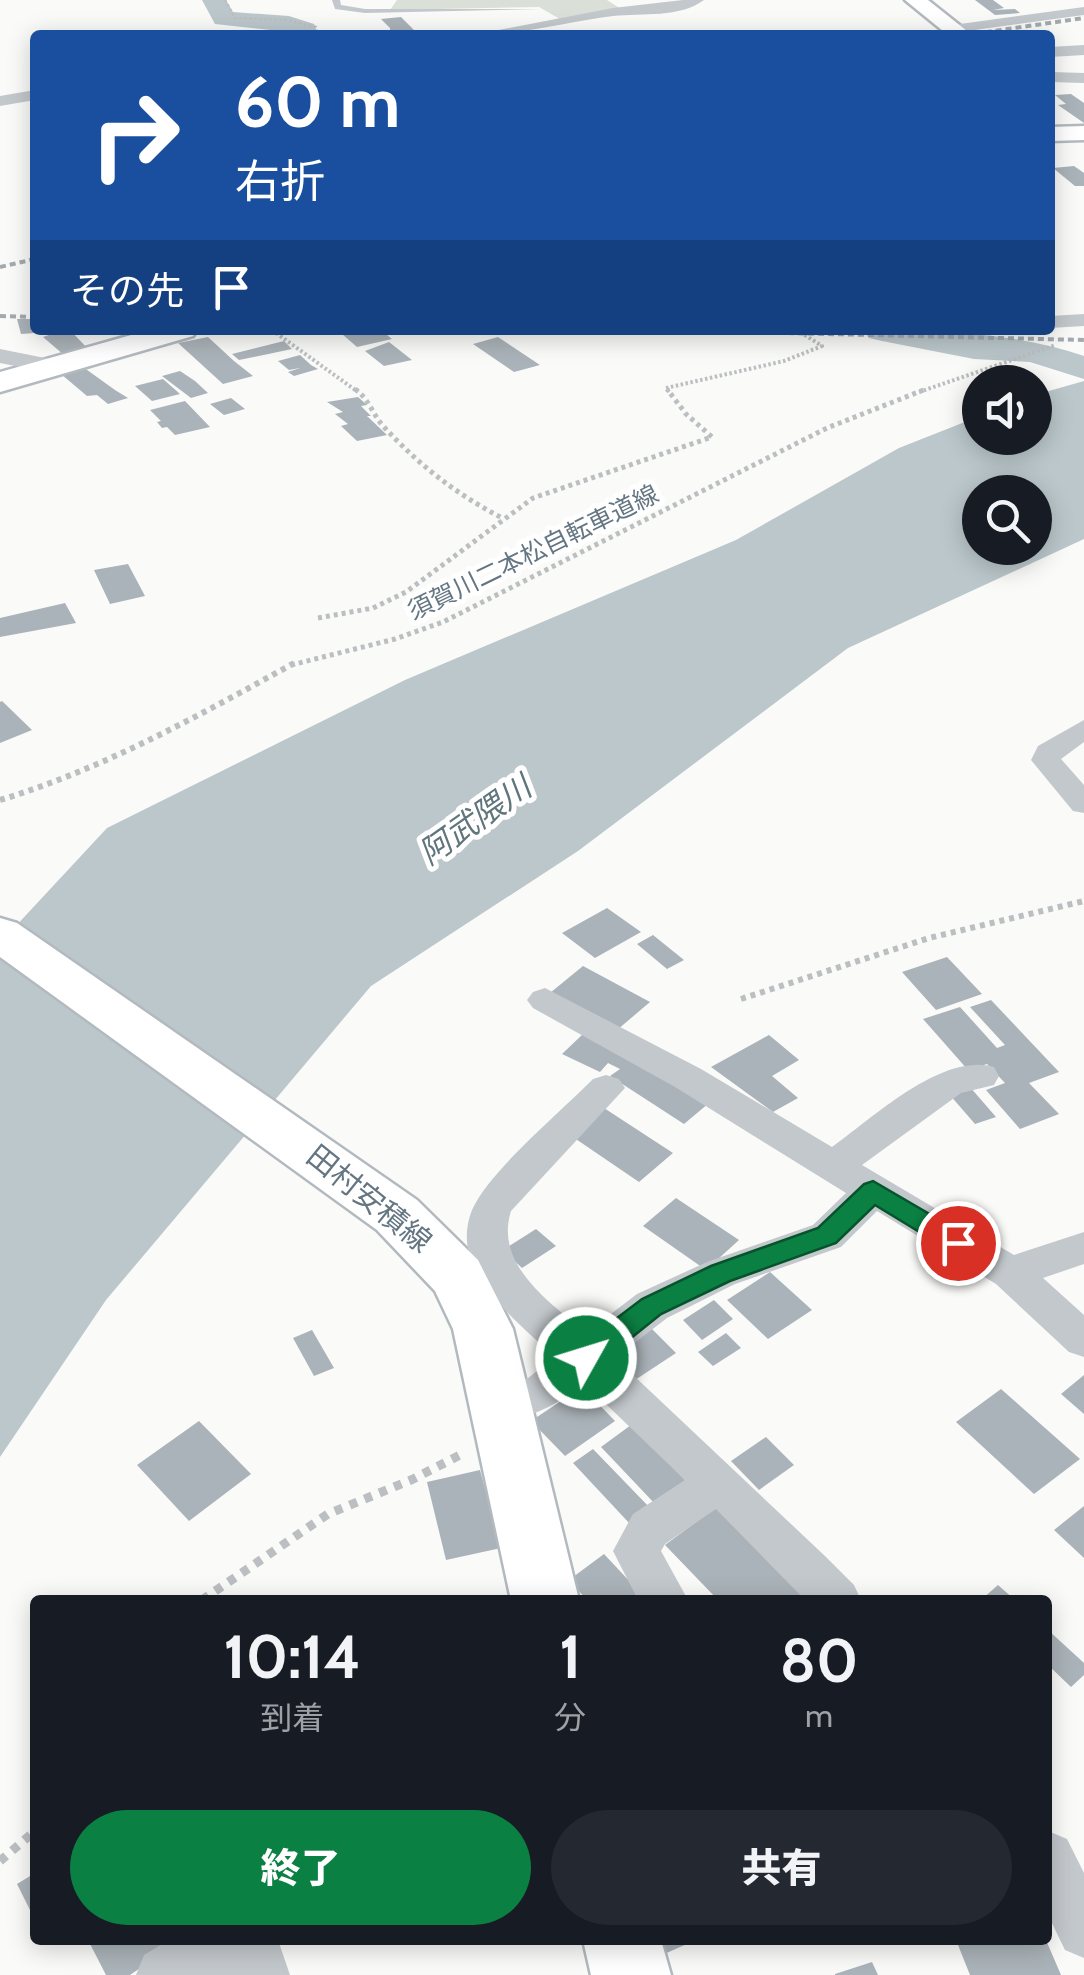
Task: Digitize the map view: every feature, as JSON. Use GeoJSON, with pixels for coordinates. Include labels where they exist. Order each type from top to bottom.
{"type":"FeatureCollection","features":[{"type":"Feature","properties":{"kind":"main road"},"geometry":{"type":"LineString","coordinates":[[915,0],[954,30]]}},
{"type":"Feature","properties":{"kind":"main road"},"geometry":{"type":"LineString","coordinates":[[1055,132],[1084,133]]}},
{"type":"Feature","properties":{"kind":"main road"},"geometry":{"type":"LineString","coordinates":[[0,382],[165,335]]}},
{"type":"Feature","properties":{"kind":"main road","name":"田村安積線"},"geometry":{"type":"LineString","coordinates":[[0,934],[398,1215],[458,1276],[479,1314],[545,1595]]}},
{"type":"Feature","properties":{"kind":"main road"},"geometry":{"type":"LineString","coordinates":[[623,1945],[631,1975]]}},
{"type":"Feature","properties":{"kind":"street"},"geometry":{"type":"LineString","coordinates":[[509,30],[676,7],[698,0]]}},
{"type":"Feature","properties":{"kind":"street"},"geometry":{"type":"LineString","coordinates":[[1038,0],[1056,14]]}},
{"type":"Feature","properties":{"kind":"street"},"geometry":{"type":"LineString","coordinates":[[968,30],[1084,11]]}},
{"type":"Feature","properties":{"kind":"street"},"geometry":{"type":"LineString","coordinates":[[1055,52],[1084,50]]}},
{"type":"Feature","properties":{"kind":"street"},"geometry":{"type":"LineString","coordinates":[[1055,77],[1084,78]]}},
{"type":"Feature","properties":{"kind":"street"},"geometry":{"type":"LineString","coordinates":[[0,102],[30,96]]}},
{"type":"Feature","properties":{"kind":"street"},"geometry":{"type":"LineString","coordinates":[[1055,322],[1084,320]]}},
{"type":"Feature","properties":{"kind":"street"},"geometry":{"type":"LineString","coordinates":[[0,356],[56,367]]}},
{"type":"Feature","properties":{"kind":"street"},"geometry":{"type":"LineString","coordinates":[[1084,729],[1049,752],[1046,760],[1084,804]]}},
{"type":"Feature","properties":{"kind":"street"},"geometry":{"type":"LineString","coordinates":[[545,1000],[644,1053],[1010,1274],[1084,1340]]}},
{"type":"Feature","properties":{"kind":"street"},"geometry":{"type":"LineString","coordinates":[[833,1166],[950,1082],[981,1076]]}},
{"type":"Feature","properties":{"kind":"street"},"geometry":{"type":"LineString","coordinates":[[606,1088],[496,1202],[490,1212],[487,1235],[494,1265],[832,1595]]}},
{"type":"Feature","properties":{"kind":"street"},"geometry":{"type":"LineString","coordinates":[[505,1418],[652,1306],[721,1273],[827,1236],[873,1191]]}},
{"type":"Feature","properties":{"kind":"street"},"geometry":{"type":"LineString","coordinates":[[1010,1274],[1084,1248]]}},
{"type":"Feature","properties":{"kind":"street"},"geometry":{"type":"LineString","coordinates":[[661,1595],[636,1551],[641,1539],[649,1529],[720,1482]]}},
{"type":"Feature","properties":{"kind":"street"},"geometry":{"type":"LineString","coordinates":[[1052,1866],[1084,1930]]}},
{"type":"Feature","properties":{"kind":"street"},"geometry":{"type":"LineString","coordinates":[[164,1975],[185,1962],[255,1952]]}},
{"type":"Feature","properties":{"kind":"lane"},"geometry":{"type":"LineString","coordinates":[[336,0],[338,7],[365,11],[537,9]]}},
{"type":"Feature","properties":{"kind":"lane"},"geometry":{"type":"LineString","coordinates":[[528,0],[560,21]]}},
{"type":"Feature","properties":{"kind":"path"},"geometry":{"type":"LineString","coordinates":[[225,0],[235,18],[294,21],[316,30]]}},
{"type":"Feature","properties":{"kind":"path"},"geometry":{"type":"LineString","coordinates":[[279,335],[366,398],[378,421],[420,466],[464,498],[506,520]]}},
{"type":"Feature","properties":{"kind":"path"},"geometry":{"type":"LineString","coordinates":[[318,618],[373,608],[406,592],[543,494],[712,437],[686,414],[666,388],[784,361],[822,346],[804,335]]}},
{"type":"Feature","properties":{"kind":"path","name":"須賀川二本松自転車道線"},"geometry":{"type":"LineString","coordinates":[[0,800],[33,790],[205,712],[296,662],[394,639],[443,622],[827,428],[942,383],[1069,342]]}},
{"type":"Feature","properties":{"kind":"path"},"geometry":{"type":"LineString","coordinates":[[741,999],[876,953],[1084,900]]}},
{"type":"Feature","properties":{"kind":"path"},"geometry":{"type":"LineString","coordinates":[[207,1595],[328,1514],[411,1480],[505,1418]]}},
{"type":"Feature","properties":{"kind":"path"},"geometry":{"type":"LineString","coordinates":[[0,1861],[30,1836]]}},
{"type":"Feature","properties":{"kind":"shaded area"},"geometry":{"type":"Polygon","coordinates":[[[397,0],[607,0],[621,9],[560,19],[539,7],[390,10],[397,0]]]}},
{"type":"Feature","properties":{"kind":"water","name":"阿武隈川"},"geometry":{"type":"Polygon","coordinates":[[[1084,381],[1084,539],[1052,554],[1052,475],[962,475],[962,565],[1028,565],[848,648],[578,851],[371,986],[106,1300],[0,1457],[0,943],[107,828],[405,680],[736,540],[899,448],[962,423],[962,455],[1052,455],[1052,390],[1084,381]]]}},
{"type":"Feature","properties":{"kind":"building"},"geometry":{"type":"Polygon","coordinates":[[[975,0],[993,0],[1004,8],[993,10],[1015,9],[1020,13],[995,15],[975,0]]]}},
{"type":"Feature","properties":{"kind":"building"},"geometry":{"type":"Polygon","coordinates":[[[401,17],[414,30],[390,30],[381,19],[401,17]]]}},
{"type":"Feature","properties":{"kind":"building"},"geometry":{"type":"Polygon","coordinates":[[[1071,94],[1084,103],[1084,123],[1058,105],[1066,104],[1055,95],[1071,94]]]}},
{"type":"Feature","properties":{"kind":"building"},"geometry":{"type":"Polygon","coordinates":[[[1074,166],[1084,173],[1084,186],[1075,186],[1055,168],[1074,166]]]}},
{"type":"Feature","properties":{"kind":"building"},"geometry":{"type":"Polygon","coordinates":[[[17,319],[30,319],[30,333],[21,334],[17,319]]]}},
{"type":"Feature","properties":{"kind":"building"},"geometry":{"type":"Polygon","coordinates":[[[75,335],[88,349],[64,355],[43,337],[75,335]]]}},
{"type":"Feature","properties":{"kind":"building"},"geometry":{"type":"Polygon","coordinates":[[[343,335],[387,335],[392,339],[357,347],[343,335]]]}},
{"type":"Feature","properties":{"kind":"building"},"geometry":{"type":"Polygon","coordinates":[[[208,337],[253,376],[223,384],[178,343],[208,337]]]}},
{"type":"Feature","properties":{"kind":"building"},"geometry":{"type":"Polygon","coordinates":[[[498,337],[540,365],[514,372],[473,344],[498,337]]]}},
{"type":"Feature","properties":{"kind":"building"},"geometry":{"type":"Polygon","coordinates":[[[284,341],[292,349],[239,360],[232,354],[284,341]]]}},
{"type":"Feature","properties":{"kind":"building"},"geometry":{"type":"Polygon","coordinates":[[[389,342],[412,360],[384,366],[365,351],[389,342]]]}},
{"type":"Feature","properties":{"kind":"building"},"geometry":{"type":"Polygon","coordinates":[[[300,355],[318,369],[294,376],[288,372],[300,368],[289,370],[278,361],[300,355]]]}},
{"type":"Feature","properties":{"kind":"building"},"geometry":{"type":"Polygon","coordinates":[[[83,367],[128,398],[108,404],[97,395],[87,396],[61,374],[83,367]]]}},
{"type":"Feature","properties":{"kind":"building"},"geometry":{"type":"Polygon","coordinates":[[[180,371],[208,393],[191,398],[162,376],[180,371]]]}},
{"type":"Feature","properties":{"kind":"building"},"geometry":{"type":"Polygon","coordinates":[[[163,379],[180,394],[152,401],[135,386],[163,379]]]}},
{"type":"Feature","properties":{"kind":"building"},"geometry":{"type":"Polygon","coordinates":[[[358,397],[367,405],[361,406],[371,416],[367,416],[387,435],[357,441],[341,426],[348,424],[335,414],[343,412],[327,402],[358,397]]]}},
{"type":"Feature","properties":{"kind":"building"},"geometry":{"type":"Polygon","coordinates":[[[231,398],[245,409],[224,415],[210,404],[231,398]]]}},
{"type":"Feature","properties":{"kind":"building"},"geometry":{"type":"Polygon","coordinates":[[[185,401],[210,427],[175,435],[167,427],[162,428],[157,422],[161,421],[150,410],[185,401]]]}},
{"type":"Feature","properties":{"kind":"building"},"geometry":{"type":"Polygon","coordinates":[[[128,564],[145,596],[110,604],[94,570],[128,564]]]}},
{"type":"Feature","properties":{"kind":"building"},"geometry":{"type":"Polygon","coordinates":[[[65,603],[76,623],[0,637],[0,618],[65,603]]]}},
{"type":"Feature","properties":{"kind":"building"},"geometry":{"type":"Polygon","coordinates":[[[0,702],[32,730],[0,743],[0,702]]]}},
{"type":"Feature","properties":{"kind":"building"},"geometry":{"type":"Polygon","coordinates":[[[607,908],[641,932],[595,958],[562,933],[607,908]]]}},
{"type":"Feature","properties":{"kind":"building"},"geometry":{"type":"Polygon","coordinates":[[[653,935],[684,960],[667,969],[637,944],[653,935]]]}},
{"type":"Feature","properties":{"kind":"building"},"geometry":{"type":"Polygon","coordinates":[[[947,957],[982,994],[936,1010],[902,972],[947,957]]]}},
{"type":"Feature","properties":{"kind":"building"},"geometry":{"type":"Polygon","coordinates":[[[583,966],[650,1002],[617,1030],[550,993],[583,966]]]}},
{"type":"Feature","properties":{"kind":"building"},"geometry":{"type":"Polygon","coordinates":[[[991,1000],[1059,1072],[1029,1083],[1059,1114],[1020,1129],[986,1090],[1005,1083],[987,1064],[968,1070],[923,1019],[960,1007],[997,1048],[1005,1045],[970,1007],[991,1000]]]}},
{"type":"Feature","properties":{"kind":"building"},"geometry":{"type":"Polygon","coordinates":[[[583,1034],[709,1103],[684,1124],[610,1076],[620,1069],[608,1063],[600,1072],[562,1054],[583,1034]]]}},
{"type":"Feature","properties":{"kind":"building"},"geometry":{"type":"Polygon","coordinates":[[[769,1035],[799,1060],[772,1076],[798,1098],[773,1112],[711,1067],[769,1035]]]}},
{"type":"Feature","properties":{"kind":"building"},"geometry":{"type":"Polygon","coordinates":[[[970,1087],[996,1117],[975,1124],[949,1094],[970,1087]]]}},
{"type":"Feature","properties":{"kind":"building"},"geometry":{"type":"Polygon","coordinates":[[[604,1108],[673,1153],[639,1182],[570,1135],[604,1108]]]}},
{"type":"Feature","properties":{"kind":"building"},"geometry":{"type":"Polygon","coordinates":[[[676,1198],[739,1240],[706,1270],[643,1226],[676,1198]]]}},
{"type":"Feature","properties":{"kind":"building"},"geometry":{"type":"Polygon","coordinates":[[[536,1229],[556,1246],[522,1268],[503,1250],[536,1229]]]}},
{"type":"Feature","properties":{"kind":"building"},"geometry":{"type":"Polygon","coordinates":[[[770,1272],[812,1310],[768,1339],[727,1300],[770,1272]]]}},
{"type":"Feature","properties":{"kind":"building"},"geometry":{"type":"Polygon","coordinates":[[[714,1300],[733,1319],[702,1340],[683,1320],[714,1300]]]}},
{"type":"Feature","properties":{"kind":"building"},"geometry":{"type":"Polygon","coordinates":[[[649,1326],[676,1353],[632,1382],[605,1354],[649,1326]]]}},
{"type":"Feature","properties":{"kind":"building"},"geometry":{"type":"Polygon","coordinates":[[[312,1330],[334,1368],[314,1376],[293,1338],[312,1330]]]}},
{"type":"Feature","properties":{"kind":"building"},"geometry":{"type":"Polygon","coordinates":[[[726,1333],[741,1348],[713,1366],[698,1352],[726,1333]]]}},
{"type":"Feature","properties":{"kind":"building"},"geometry":{"type":"Polygon","coordinates":[[[1084,1375],[1084,1414],[1061,1394],[1084,1375]]]}},
{"type":"Feature","properties":{"kind":"building"},"geometry":{"type":"Polygon","coordinates":[[[582,1387],[615,1421],[565,1456],[531,1421],[582,1387]]]}},
{"type":"Feature","properties":{"kind":"building"},"geometry":{"type":"Polygon","coordinates":[[[1001,1389],[1080,1459],[1034,1494],[956,1422],[1001,1389]]]}},
{"type":"Feature","properties":{"kind":"building"},"geometry":{"type":"Polygon","coordinates":[[[199,1421],[251,1474],[189,1521],[137,1465],[199,1421]]]}},
{"type":"Feature","properties":{"kind":"building"},"geometry":{"type":"Polygon","coordinates":[[[631,1425],[689,1484],[657,1506],[601,1447],[631,1425]]]}},
{"type":"Feature","properties":{"kind":"building"},"geometry":{"type":"Polygon","coordinates":[[[766,1437],[794,1465],[759,1490],[731,1461],[766,1437]]]}},
{"type":"Feature","properties":{"kind":"building"},"geometry":{"type":"Polygon","coordinates":[[[593,1449],[652,1510],[631,1525],[573,1463],[593,1449]]]}},
{"type":"Feature","properties":{"kind":"building"},"geometry":{"type":"Polygon","coordinates":[[[480,1470],[501,1548],[446,1560],[427,1482],[480,1470]]]}},
{"type":"Feature","properties":{"kind":"building"},"geometry":{"type":"Polygon","coordinates":[[[719,1505],[809,1595],[713,1595],[665,1545],[719,1505]]]}},
{"type":"Feature","properties":{"kind":"building"},"geometry":{"type":"Polygon","coordinates":[[[1084,1506],[1084,1558],[1054,1530],[1084,1506]]]}},
{"type":"Feature","properties":{"kind":"building"},"geometry":{"type":"Polygon","coordinates":[[[604,1554],[642,1595],[582,1595],[569,1580],[604,1554]]]}},
{"type":"Feature","properties":{"kind":"building"},"geometry":{"type":"Polygon","coordinates":[[[998,1585],[1009,1595],[987,1595],[998,1585]]]}},
{"type":"Feature","properties":{"kind":"building"},"geometry":{"type":"Polygon","coordinates":[[[1052,1634],[1084,1663],[1084,1675],[1071,1687],[1052,1669],[1052,1634]]]}},
{"type":"Feature","properties":{"kind":"building"},"geometry":{"type":"Polygon","coordinates":[[[30,1876],[30,1910],[17,1884],[30,1876]]]}},
{"type":"Feature","properties":{"kind":"building"},"geometry":{"type":"Polygon","coordinates":[[[91,1945],[166,1945],[168,1949],[130,1975],[106,1975],[91,1945]]]}},
{"type":"Feature","properties":{"kind":"building"},"geometry":{"type":"Polygon","coordinates":[[[658,1945],[685,1945],[662,1955],[658,1945]]]}},
{"type":"Feature","properties":{"kind":"building"},"geometry":{"type":"Polygon","coordinates":[[[958,1945],[1048,1945],[1061,1975],[970,1975],[958,1945]]]}},
{"type":"Feature","properties":{"kind":"building"},"geometry":{"type":"Polygon","coordinates":[[[872,1962],[878,1975],[835,1975],[835,1974],[872,1962]]]}},
{"type":"Feature","properties":{"kind":"waterway"},"geometry":{"type":"LineString","coordinates":[[214,0],[224,19],[289,24],[305,30]]}},
{"type":"Feature","properties":{"kind":"waterway"},"geometry":{"type":"LineString","coordinates":[[908,335],[974,348],[1034,351],[1084,368]]}},
{"type":"Feature","properties":{"kind":"railway"},"geometry":{"type":"LineString","coordinates":[[1001,30],[1084,18]]}},
{"type":"Feature","properties":{"kind":"railway"},"geometry":{"type":"LineString","coordinates":[[0,267],[30,260]]}},
{"type":"Feature","properties":{"kind":"railway"},"geometry":{"type":"LineString","coordinates":[[0,316],[30,317]]}},
{"type":"Feature","properties":{"kind":"railway"},"geometry":{"type":"LineString","coordinates":[[871,335],[1084,340]]}},
{"type":"Feature","properties":{"kind":"route"},"geometry":{"type":"LineString","coordinates":[[586,1358],[652,1306],[721,1273],[827,1236],[873,1191],[958,1243]]}}]}
